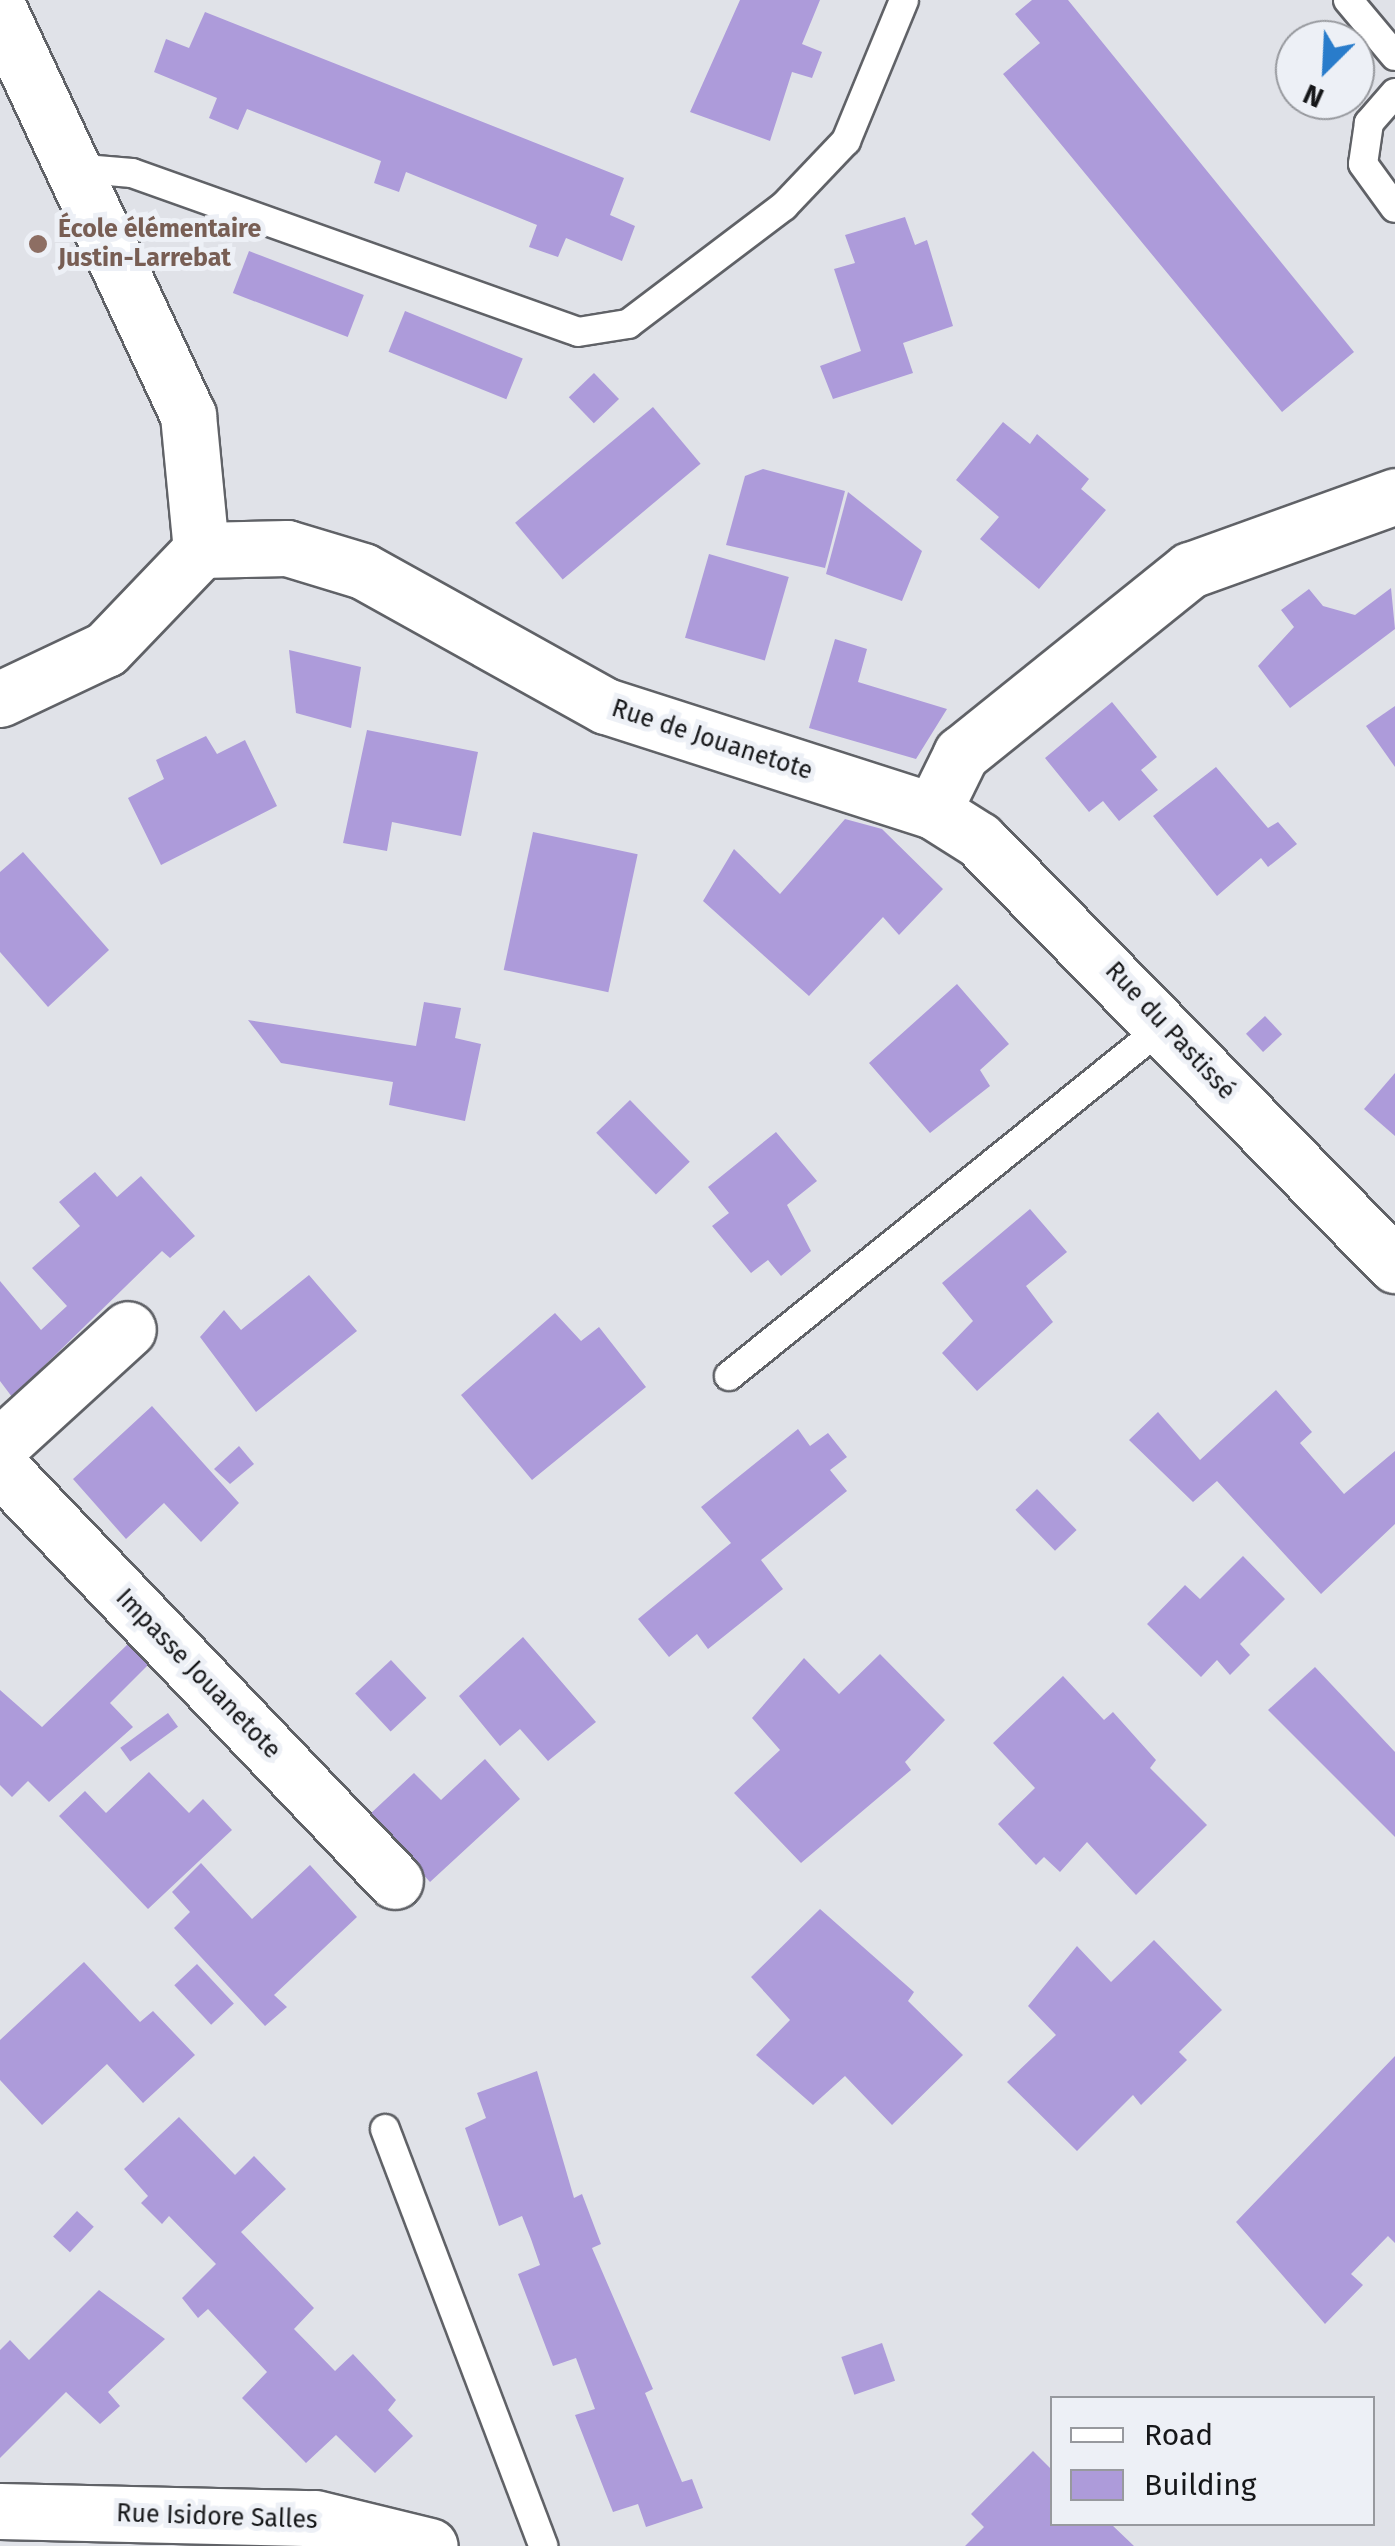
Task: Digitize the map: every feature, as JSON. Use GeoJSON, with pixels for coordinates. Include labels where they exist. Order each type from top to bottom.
{"type":"FeatureCollection","features":[{"type":"Feature","properties":{"kind":"street"},"geometry":{"type":"LineString","coordinates":[[0,12],[188,415],[201,550],[106,648],[0,698]]}},
{"type":"Feature","properties":{"kind":"street"},"geometry":{"type":"LineString","coordinates":[[933,812],[961,754],[1190,570],[1395,496]]}},
{"type":"Feature","properties":{"kind":"street","name":"Rue de Jouanetote"},"geometry":{"type":"LineString","coordinates":[[201,550],[288,548],[363,571],[606,706],[933,812]]}},
{"type":"Feature","properties":{"kind":"street","name":"Rue du Pastissé"},"geometry":{"type":"LineString","coordinates":[[933,812],[979,840],[1165,1025],[1395,1265]]}},
{"type":"Feature","properties":{"kind":"street"},"geometry":{"type":"LineString","coordinates":[[0,1446],[128,1328]]}},
{"type":"Feature","properties":{"kind":"street","name":"Impasse Jouanetote"},"geometry":{"type":"LineString","coordinates":[[0,1467],[395,1881]]}},
{"type":"Feature","properties":{"kind":"street","name":"Rue Isidore Salles"},"geometry":{"type":"LineString","coordinates":[[0,2511],[315,2518],[430,2546]]}},
{"type":"Feature","properties":{"kind":"lane"},"geometry":{"type":"LineString","coordinates":[[74,168],[132,173],[578,332],[628,324],[784,206],[846,141],[904,0]]}},
{"type":"Feature","properties":{"kind":"lane"},"geometry":{"type":"LineString","coordinates":[[1348,0],[1395,56]]}},
{"type":"Feature","properties":{"kind":"lane"},"geometry":{"type":"LineString","coordinates":[[1395,94],[1369,123],[1362,164],[1395,208]]}},
{"type":"Feature","properties":{"kind":"lane"},"geometry":{"type":"LineString","coordinates":[[730,1376],[1165,1025]]}},
{"type":"Feature","properties":{"kind":"lane"},"geometry":{"type":"LineString","coordinates":[[384,2129],[543,2546]]}},
{"type":"Feature","properties":{"kind":"building"},"geometry":{"type":"Polygon","coordinates":[[[740,0],[820,0],[802,44],[822,52],[812,78],[792,72],[770,141],[690,112],[740,0]]]}},
{"type":"Feature","properties":{"kind":"building"},"geometry":{"type":"Polygon","coordinates":[[[1032,0],[1068,0],[1354,352],[1282,412],[1003,74],[1040,43],[1015,14],[1032,0]]]}},
{"type":"Feature","properties":{"kind":"building"},"geometry":{"type":"Polygon","coordinates":[[[205,12],[624,178],[610,215],[635,226],[622,261],[566,238],[558,257],[529,247],[537,225],[406,172],[399,192],[374,183],[381,161],[247,109],[238,130],[209,118],[217,98],[154,72],[166,39],[189,48],[205,12]]]}},
{"type":"Feature","properties":{"kind":"building"},"geometry":{"type":"Polygon","coordinates":[[[905,217],[915,245],[927,240],[953,326],[903,343],[913,373],[833,399],[820,366],[861,351],[834,269],[855,263],[845,235],[905,217]]]}},
{"type":"Feature","properties":{"kind":"building"},"geometry":{"type":"Polygon","coordinates":[[[249,251],[364,295],[348,337],[233,293],[249,251]]]}},
{"type":"Feature","properties":{"kind":"building"},"geometry":{"type":"Polygon","coordinates":[[[405,311],[523,359],[506,399],[389,352],[405,311]]]}},
{"type":"Feature","properties":{"kind":"building"},"geometry":{"type":"Polygon","coordinates":[[[594,373],[619,399],[594,423],[569,397],[594,373]]]}},
{"type":"Feature","properties":{"kind":"building"},"geometry":{"type":"Polygon","coordinates":[[[653,407],[701,464],[563,579],[515,523],[653,407]]]}},
{"type":"Feature","properties":{"kind":"building"},"geometry":{"type":"Polygon","coordinates":[[[1003,422],[1030,444],[1037,434],[1089,479],[1081,489],[1106,510],[1039,589],[980,539],[999,517],[956,480],[1003,422]]]}},
{"type":"Feature","properties":{"kind":"building"},"geometry":{"type":"Polygon","coordinates":[[[763,469],[845,491],[825,568],[726,545],[745,476],[763,469]]]}},
{"type":"Feature","properties":{"kind":"building"},"geometry":{"type":"Polygon","coordinates":[[[848,492],[922,551],[902,601],[826,574],[848,492]]]}},
{"type":"Feature","properties":{"kind":"building"},"geometry":{"type":"Polygon","coordinates":[[[709,554],[789,577],[765,661],[685,638],[709,554]]]}},
{"type":"Feature","properties":{"kind":"building"},"geometry":{"type":"Polygon","coordinates":[[[1391,588],[1395,629],[1290,708],[1258,666],[1294,627],[1281,610],[1309,589],[1323,606],[1355,615],[1391,588]]]}},
{"type":"Feature","properties":{"kind":"building"},"geometry":{"type":"Polygon","coordinates":[[[835,639],[867,649],[858,682],[947,709],[916,759],[809,728],[835,639]]]}},
{"type":"Feature","properties":{"kind":"building"},"geometry":{"type":"Polygon","coordinates":[[[289,650],[361,667],[351,728],[296,713],[289,650]]]}},
{"type":"Feature","properties":{"kind":"building"},"geometry":{"type":"Polygon","coordinates":[[[1112,702],[1157,757],[1141,770],[1158,790],[1119,821],[1103,801],[1089,812],[1045,758],[1112,702]]]}},
{"type":"Feature","properties":{"kind":"building"},"geometry":{"type":"Polygon","coordinates":[[[1395,706],[1395,767],[1366,726],[1395,706]]]}},
{"type":"Feature","properties":{"kind":"building"},"geometry":{"type":"Polygon","coordinates":[[[367,730],[478,752],[461,836],[392,822],[387,851],[343,843],[367,730]]]}},
{"type":"Feature","properties":{"kind":"building"},"geometry":{"type":"Polygon","coordinates":[[[206,736],[217,754],[245,740],[277,806],[161,865],[128,798],[164,779],[156,760],[206,736]]]}},
{"type":"Feature","properties":{"kind":"building"},"geometry":{"type":"Polygon","coordinates":[[[1216,767],[1268,828],[1278,822],[1297,844],[1268,867],[1261,858],[1217,896],[1153,816],[1216,767]]]}},
{"type":"Feature","properties":{"kind":"building"},"geometry":{"type":"Polygon","coordinates":[[[845,819],[882,829],[943,889],[899,935],[883,917],[809,996],[703,901],[734,849],[780,894],[845,819]]]}},
{"type":"Feature","properties":{"kind":"building"},"geometry":{"type":"Polygon","coordinates":[[[533,832],[638,854],[608,992],[504,970],[533,832]]]}},
{"type":"Feature","properties":{"kind":"building"},"geometry":{"type":"Polygon","coordinates":[[[23,852],[109,950],[48,1007],[0,952],[0,872],[23,852]]]}},
{"type":"Feature","properties":{"kind":"building"},"geometry":{"type":"Polygon","coordinates":[[[957,984],[1009,1044],[980,1070],[990,1086],[930,1133],[869,1063],[957,984]]]}},
{"type":"Feature","properties":{"kind":"building"},"geometry":{"type":"Polygon","coordinates":[[[424,1002],[461,1008],[455,1038],[481,1044],[465,1121],[389,1105],[393,1082],[281,1063],[248,1020],[416,1046],[424,1002]]]}},
{"type":"Feature","properties":{"kind":"building"},"geometry":{"type":"Polygon","coordinates":[[[1265,1016],[1282,1034],[1263,1052],[1246,1034],[1265,1016]]]}},
{"type":"Feature","properties":{"kind":"building"},"geometry":{"type":"Polygon","coordinates":[[[1395,1073],[1395,1136],[1364,1109],[1395,1073]]]}},
{"type":"Feature","properties":{"kind":"building"},"geometry":{"type":"Polygon","coordinates":[[[630,1100],[690,1162],[656,1195],[596,1133],[630,1100]]]}},
{"type":"Feature","properties":{"kind":"building"},"geometry":{"type":"Polygon","coordinates":[[[776,1132],[817,1181],[787,1205],[811,1251],[781,1276],[768,1260],[751,1273],[712,1226],[729,1213],[708,1187],[776,1132]]]}},
{"type":"Feature","properties":{"kind":"building"},"geometry":{"type":"Polygon","coordinates":[[[95,1172],[117,1197],[141,1176],[195,1236],[170,1258],[162,1251],[12,1397],[0,1381],[0,1281],[41,1330],[67,1306],[32,1268],[80,1226],[59,1202],[95,1172]]]}},
{"type":"Feature","properties":{"kind":"building"},"geometry":{"type":"Polygon","coordinates":[[[1030,1209],[1067,1252],[1026,1286],[1053,1322],[977,1391],[942,1353],[973,1321],[942,1283],[1030,1209]]]}},
{"type":"Feature","properties":{"kind":"building"},"geometry":{"type":"Polygon","coordinates":[[[309,1275],[357,1331],[256,1412],[200,1337],[224,1310],[241,1330],[309,1275]]]}},
{"type":"Feature","properties":{"kind":"building"},"geometry":{"type":"Polygon","coordinates":[[[555,1313],[581,1341],[599,1327],[646,1387],[532,1480],[461,1395],[555,1313]]]}},
{"type":"Feature","properties":{"kind":"building"},"geometry":{"type":"Polygon","coordinates":[[[1276,1390],[1312,1432],[1300,1443],[1344,1494],[1395,1451],[1395,1524],[1321,1594],[1217,1481],[1193,1502],[1129,1440],[1158,1412],[1200,1460],[1276,1390]]]}},
{"type":"Feature","properties":{"kind":"building"},"geometry":{"type":"Polygon","coordinates":[[[152,1406],[239,1503],[201,1542],[164,1503],[126,1539],[73,1479],[152,1406]]]}},
{"type":"Feature","properties":{"kind":"building"},"geometry":{"type":"Polygon","coordinates":[[[798,1429],[810,1446],[828,1433],[847,1457],[830,1470],[847,1491],[761,1560],[783,1589],[708,1649],[697,1634],[669,1657],[638,1619],[731,1543],[701,1507],[798,1429]]]}},
{"type":"Feature","properties":{"kind":"building"},"geometry":{"type":"Polygon","coordinates":[[[239,1446],[254,1464],[230,1484],[214,1469],[239,1446]]]}},
{"type":"Feature","properties":{"kind":"building"},"geometry":{"type":"Polygon","coordinates":[[[1037,1489],[1077,1530],[1055,1551],[1015,1510],[1037,1489]]]}},
{"type":"Feature","properties":{"kind":"building"},"geometry":{"type":"Polygon","coordinates":[[[1243,1556],[1285,1599],[1240,1644],[1250,1655],[1230,1675],[1217,1660],[1201,1677],[1147,1624],[1185,1585],[1200,1599],[1243,1556]]]}},
{"type":"Feature","properties":{"kind":"building"},"geometry":{"type":"Polygon","coordinates":[[[523,1637],[596,1722],[548,1761],[520,1729],[500,1746],[459,1696],[523,1637]]]}},
{"type":"Feature","properties":{"kind":"building"},"geometry":{"type":"Polygon","coordinates":[[[129,1643],[150,1663],[110,1703],[133,1727],[49,1802],[28,1781],[12,1797],[0,1785],[0,1690],[42,1727],[129,1643]]]}},
{"type":"Feature","properties":{"kind":"building"},"geometry":{"type":"Polygon","coordinates":[[[880,1654],[945,1720],[905,1762],[911,1770],[801,1863],[734,1793],[780,1750],[752,1718],[804,1658],[839,1694],[880,1654]]]}},
{"type":"Feature","properties":{"kind":"building"},"geometry":{"type":"Polygon","coordinates":[[[391,1660],[426,1698],[391,1731],[355,1693],[391,1660]]]}},
{"type":"Feature","properties":{"kind":"building"},"geometry":{"type":"Polygon","coordinates":[[[1315,1667],[1395,1752],[1395,1837],[1268,1710],[1315,1667]]]}},
{"type":"Feature","properties":{"kind":"building"},"geometry":{"type":"Polygon","coordinates":[[[1063,1676],[1104,1720],[1113,1712],[1156,1760],[1150,1768],[1207,1825],[1136,1895],[1087,1842],[1060,1872],[1044,1857],[1036,1865],[998,1824],[1035,1788],[993,1743],[1063,1676]]]}},
{"type":"Feature","properties":{"kind":"building"},"geometry":{"type":"Polygon","coordinates":[[[168,1713],[178,1727],[130,1761],[120,1748],[168,1713]]]}},
{"type":"Feature","properties":{"kind":"building"},"geometry":{"type":"Polygon","coordinates":[[[485,1759],[520,1799],[430,1882],[369,1815],[414,1773],[441,1800],[485,1759]]]}},
{"type":"Feature","properties":{"kind":"building"},"geometry":{"type":"Polygon","coordinates":[[[149,1772],[189,1813],[203,1799],[232,1830],[148,1909],[59,1816],[85,1791],[106,1813],[149,1772]]]}},
{"type":"Feature","properties":{"kind":"building"},"geometry":{"type":"Polygon","coordinates":[[[201,1863],[252,1919],[310,1865],[357,1917],[274,1995],[287,2007],[265,2026],[174,1928],[190,1912],[172,1892],[201,1863]]]}},
{"type":"Feature","properties":{"kind":"building"},"geometry":{"type":"Polygon","coordinates":[[[820,1909],[914,1992],[908,2001],[963,2055],[892,2125],[845,2076],[813,2105],[756,2055],[790,2020],[751,1977],[820,1909]]]}},
{"type":"Feature","properties":{"kind":"building"},"geometry":{"type":"Polygon","coordinates":[[[1154,1940],[1222,2010],[1179,2052],[1187,2060],[1141,2105],[1133,2095],[1077,2151],[1007,2082],[1056,2035],[1028,2006],[1077,1946],[1111,1982],[1154,1940]]]}},
{"type":"Feature","properties":{"kind":"building"},"geometry":{"type":"Polygon","coordinates":[[[84,1962],[140,2022],[153,2011],[195,2055],[143,2103],[107,2064],[42,2125],[0,2080],[0,2040],[84,1962]]]}},
{"type":"Feature","properties":{"kind":"building"},"geometry":{"type":"Polygon","coordinates":[[[197,1964],[234,2003],[211,2025],[174,1985],[197,1964]]]}},
{"type":"Feature","properties":{"kind":"building"},"geometry":{"type":"Polygon","coordinates":[[[1395,2056],[1395,2243],[1388,2236],[1351,2274],[1363,2285],[1325,2324],[1236,2222],[1395,2056]]]}},
{"type":"Feature","properties":{"kind":"building"},"geometry":{"type":"Polygon","coordinates":[[[537,2071],[574,2198],[582,2194],[601,2244],[592,2248],[653,2389],[645,2393],[682,2482],[692,2479],[703,2508],[646,2527],[638,2504],[613,2512],[575,2415],[595,2409],[576,2358],[553,2366],[518,2274],[540,2265],[531,2239],[522,2216],[499,2226],[465,2128],[486,2118],[477,2093],[537,2071]]]}},
{"type":"Feature","properties":{"kind":"building"},"geometry":{"type":"Polygon","coordinates":[[[179,2117],[235,2175],[254,2156],[286,2189],[241,2232],[314,2308],[294,2329],[335,2371],[353,2354],[396,2400],[388,2410],[413,2436],[375,2473],[336,2435],[306,2463],[242,2398],[267,2372],[208,2309],[198,2318],[182,2298],[216,2264],[169,2216],[162,2224],[141,2203],[148,2196],[124,2169],[179,2117]]]}},
{"type":"Feature","properties":{"kind":"building"},"geometry":{"type":"Polygon","coordinates":[[[77,2211],[94,2227],[70,2252],[53,2237],[77,2211]]]}},
{"type":"Feature","properties":{"kind":"building"},"geometry":{"type":"Polygon","coordinates":[[[99,2290],[165,2339],[108,2392],[120,2406],[100,2424],[66,2392],[0,2458],[0,2350],[10,2340],[29,2360],[99,2290]]]}},
{"type":"Feature","properties":{"kind":"building"},"geometry":{"type":"Polygon","coordinates":[[[882,2343],[895,2381],[854,2395],[841,2357],[882,2343]]]}},
{"type":"Feature","properties":{"kind":"building"},"geometry":{"type":"Polygon","coordinates":[[[1033,2451],[1050,2468],[1050,2526],[1113,2526],[1134,2546],[965,2546],[984,2527],[971,2514],[1033,2451]]]}},
{"type":"Feature","properties":{"kind":"place","name":"École élémentaire Justin-Larrebat"},"geometry":{"type":"Point","coordinates":[38,244]}}]}
